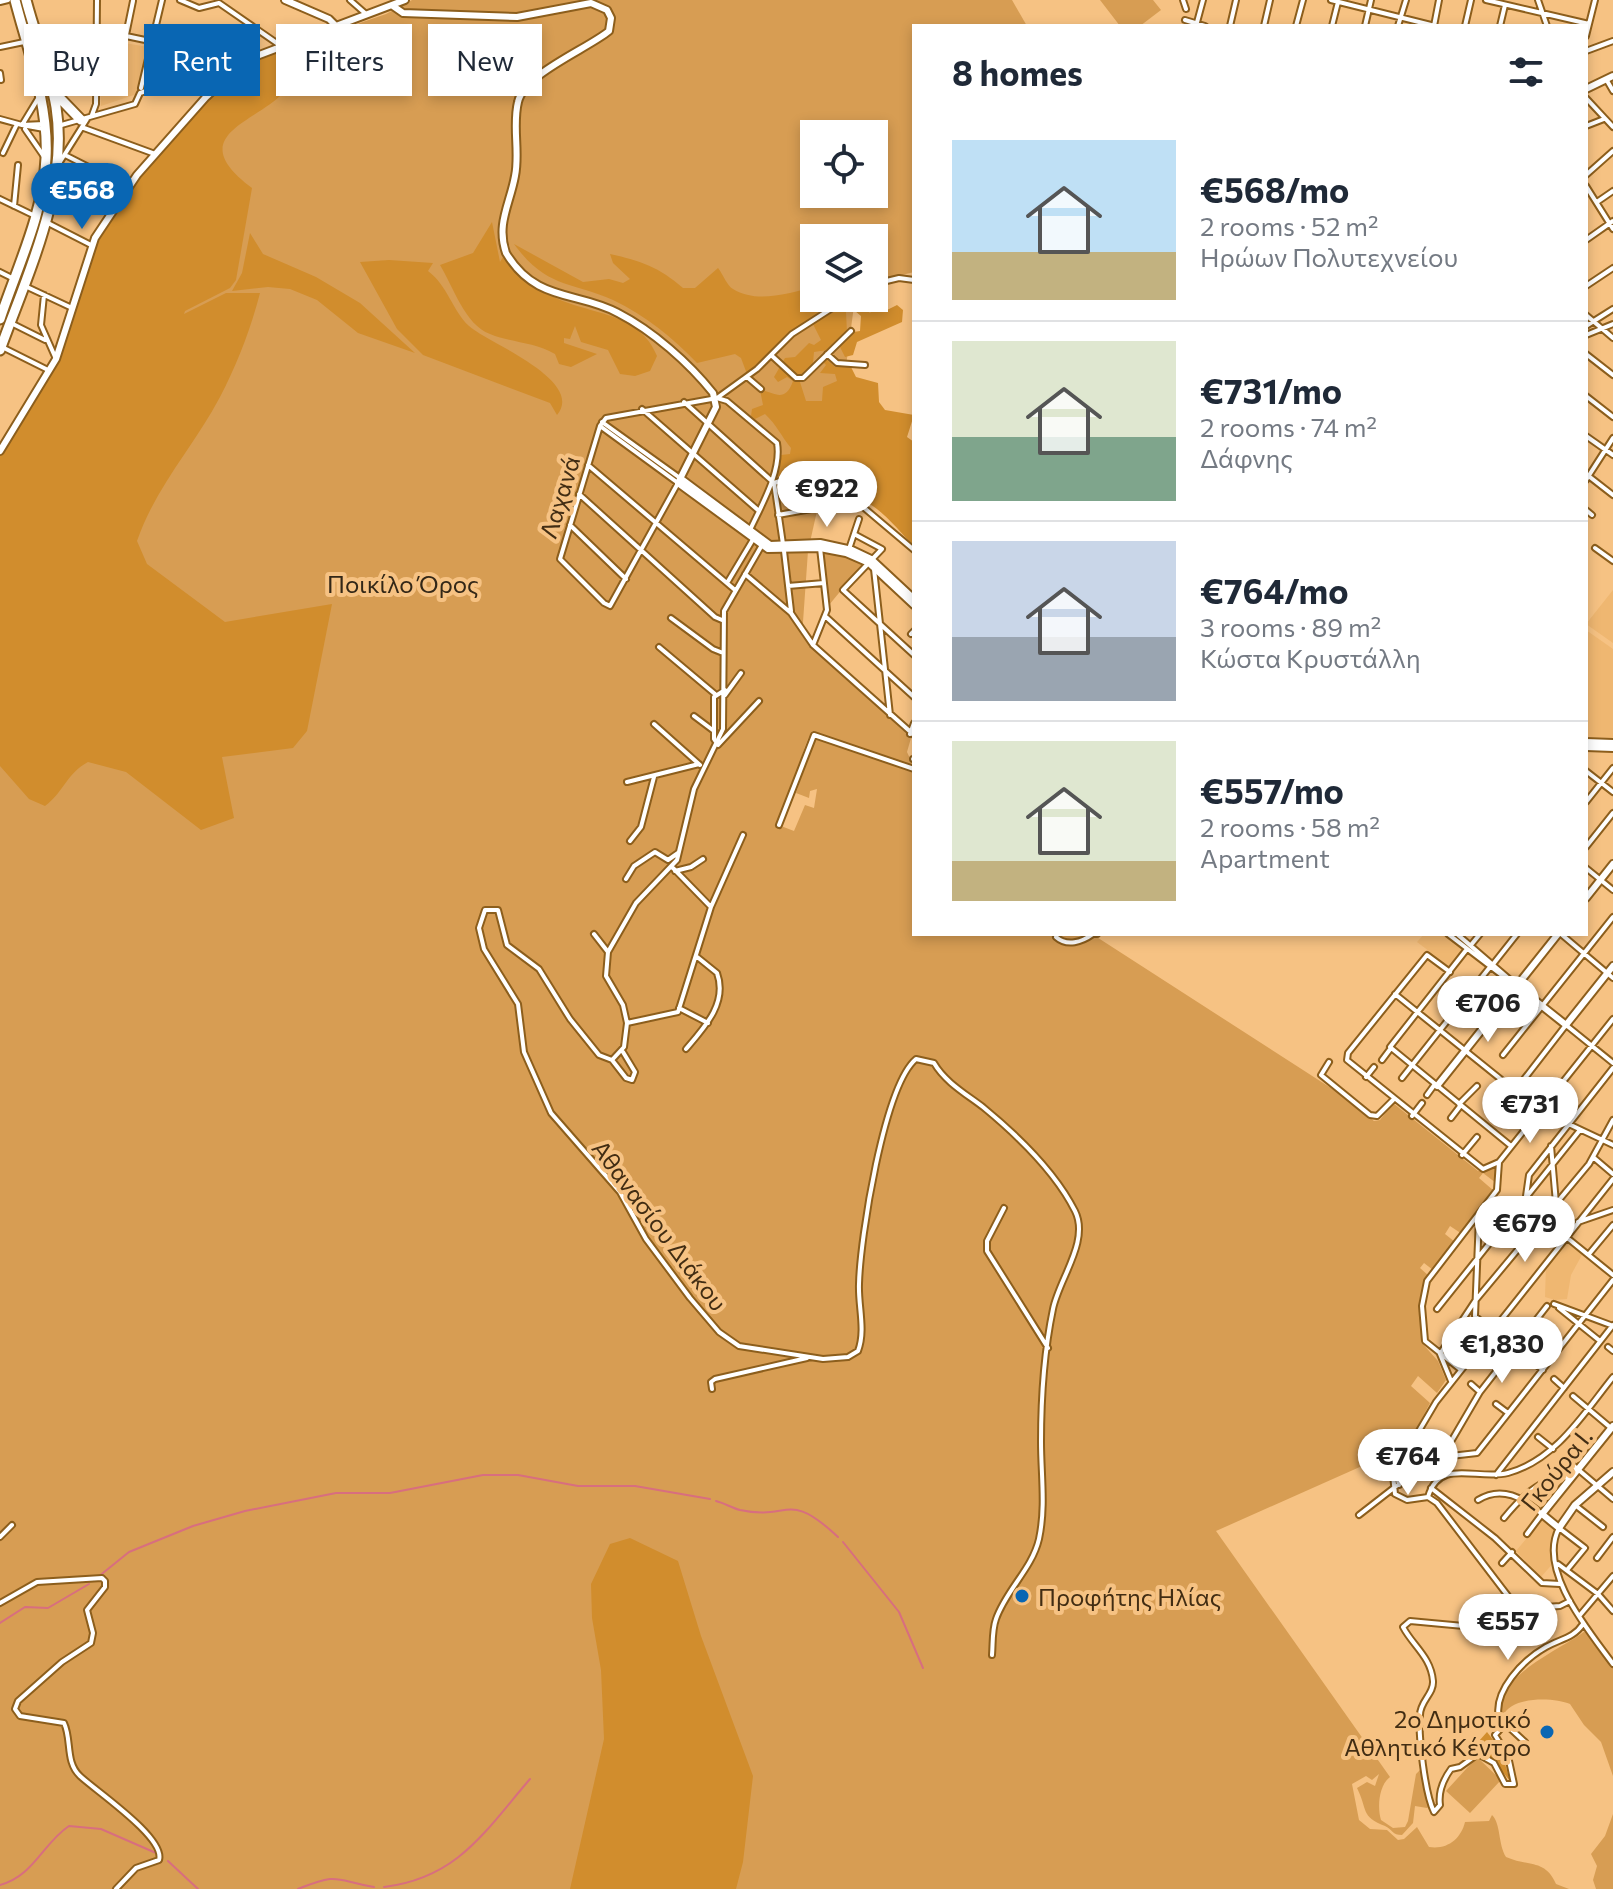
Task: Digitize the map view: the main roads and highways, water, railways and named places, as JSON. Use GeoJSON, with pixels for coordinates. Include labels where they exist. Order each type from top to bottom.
{"type":"FeatureCollection","features":[{"type":"Feature","properties":{"kind":"highway"},"geometry":{"type":"LineString","coordinates":[[15,0],[25,24]]}},
{"type":"Feature","properties":{"kind":"highway"},"geometry":{"type":"LineString","coordinates":[[26,0],[29,24]]}},
{"type":"Feature","properties":{"kind":"highway"},"geometry":{"type":"LineString","coordinates":[[0,348],[13,279],[46,159],[39,96]]}},
{"type":"Feature","properties":{"kind":"highway"},"geometry":{"type":"LineString","coordinates":[[5,321],[23,285],[44,221],[56,166],[58,127],[53,96]]}},
{"type":"Feature","properties":{"kind":"highway"},"geometry":{"type":"LineString","coordinates":[[59,96],[86,120]]}},
{"type":"Feature","properties":{"kind":"waterway"},"geometry":{"type":"LineString","coordinates":[[98,1577],[129,1552],[193,1526],[245,1511],[336,1493],[390,1493],[483,1475],[518,1475],[578,1486],[635,1486],[710,1499]]}},
{"type":"Feature","properties":{"kind":"waterway"},"geometry":{"type":"LineString","coordinates":[[716,1501],[740,1510],[757,1512],[798,1510],[838,1537]]}},
{"type":"Feature","properties":{"kind":"waterway"},"geometry":{"type":"LineString","coordinates":[[843,1542],[899,1612],[923,1668]]}},
{"type":"Feature","properties":{"kind":"waterway"},"geometry":{"type":"LineString","coordinates":[[0,1623],[25,1607],[48,1608],[89,1584]]}},
{"type":"Feature","properties":{"kind":"waterway"},"geometry":{"type":"LineString","coordinates":[[384,1887],[410,1882],[451,1863],[484,1834],[530,1779]]}},
{"type":"Feature","properties":{"kind":"waterway"},"geometry":{"type":"LineString","coordinates":[[0,1885],[12,1881],[30,1867],[69,1826],[101,1829],[156,1853]]}},
{"type":"Feature","properties":{"kind":"waterway"},"geometry":{"type":"LineString","coordinates":[[168,1861],[198,1889]]}},
{"type":"Feature","properties":{"kind":"waterway"},"geometry":{"type":"LineString","coordinates":[[298,1889],[330,1879],[374,1887]]}},
{"type":"Feature","properties":{"kind":"place","name":"Προφήτης Ηλίας"},"geometry":{"type":"Point","coordinates":[1022,1596]}},
{"type":"Feature","properties":{"kind":"place","name":"2o Δημοτικό Αθλητικό Κέντρο"},"geometry":{"type":"Point","coordinates":[1547,1732]}},
{"type":"Feature","properties":{"kind":"park label","name":"Ποικίλο Όρος"},"geometry":{"type":"Point","coordinates":[403,583]}}]}
